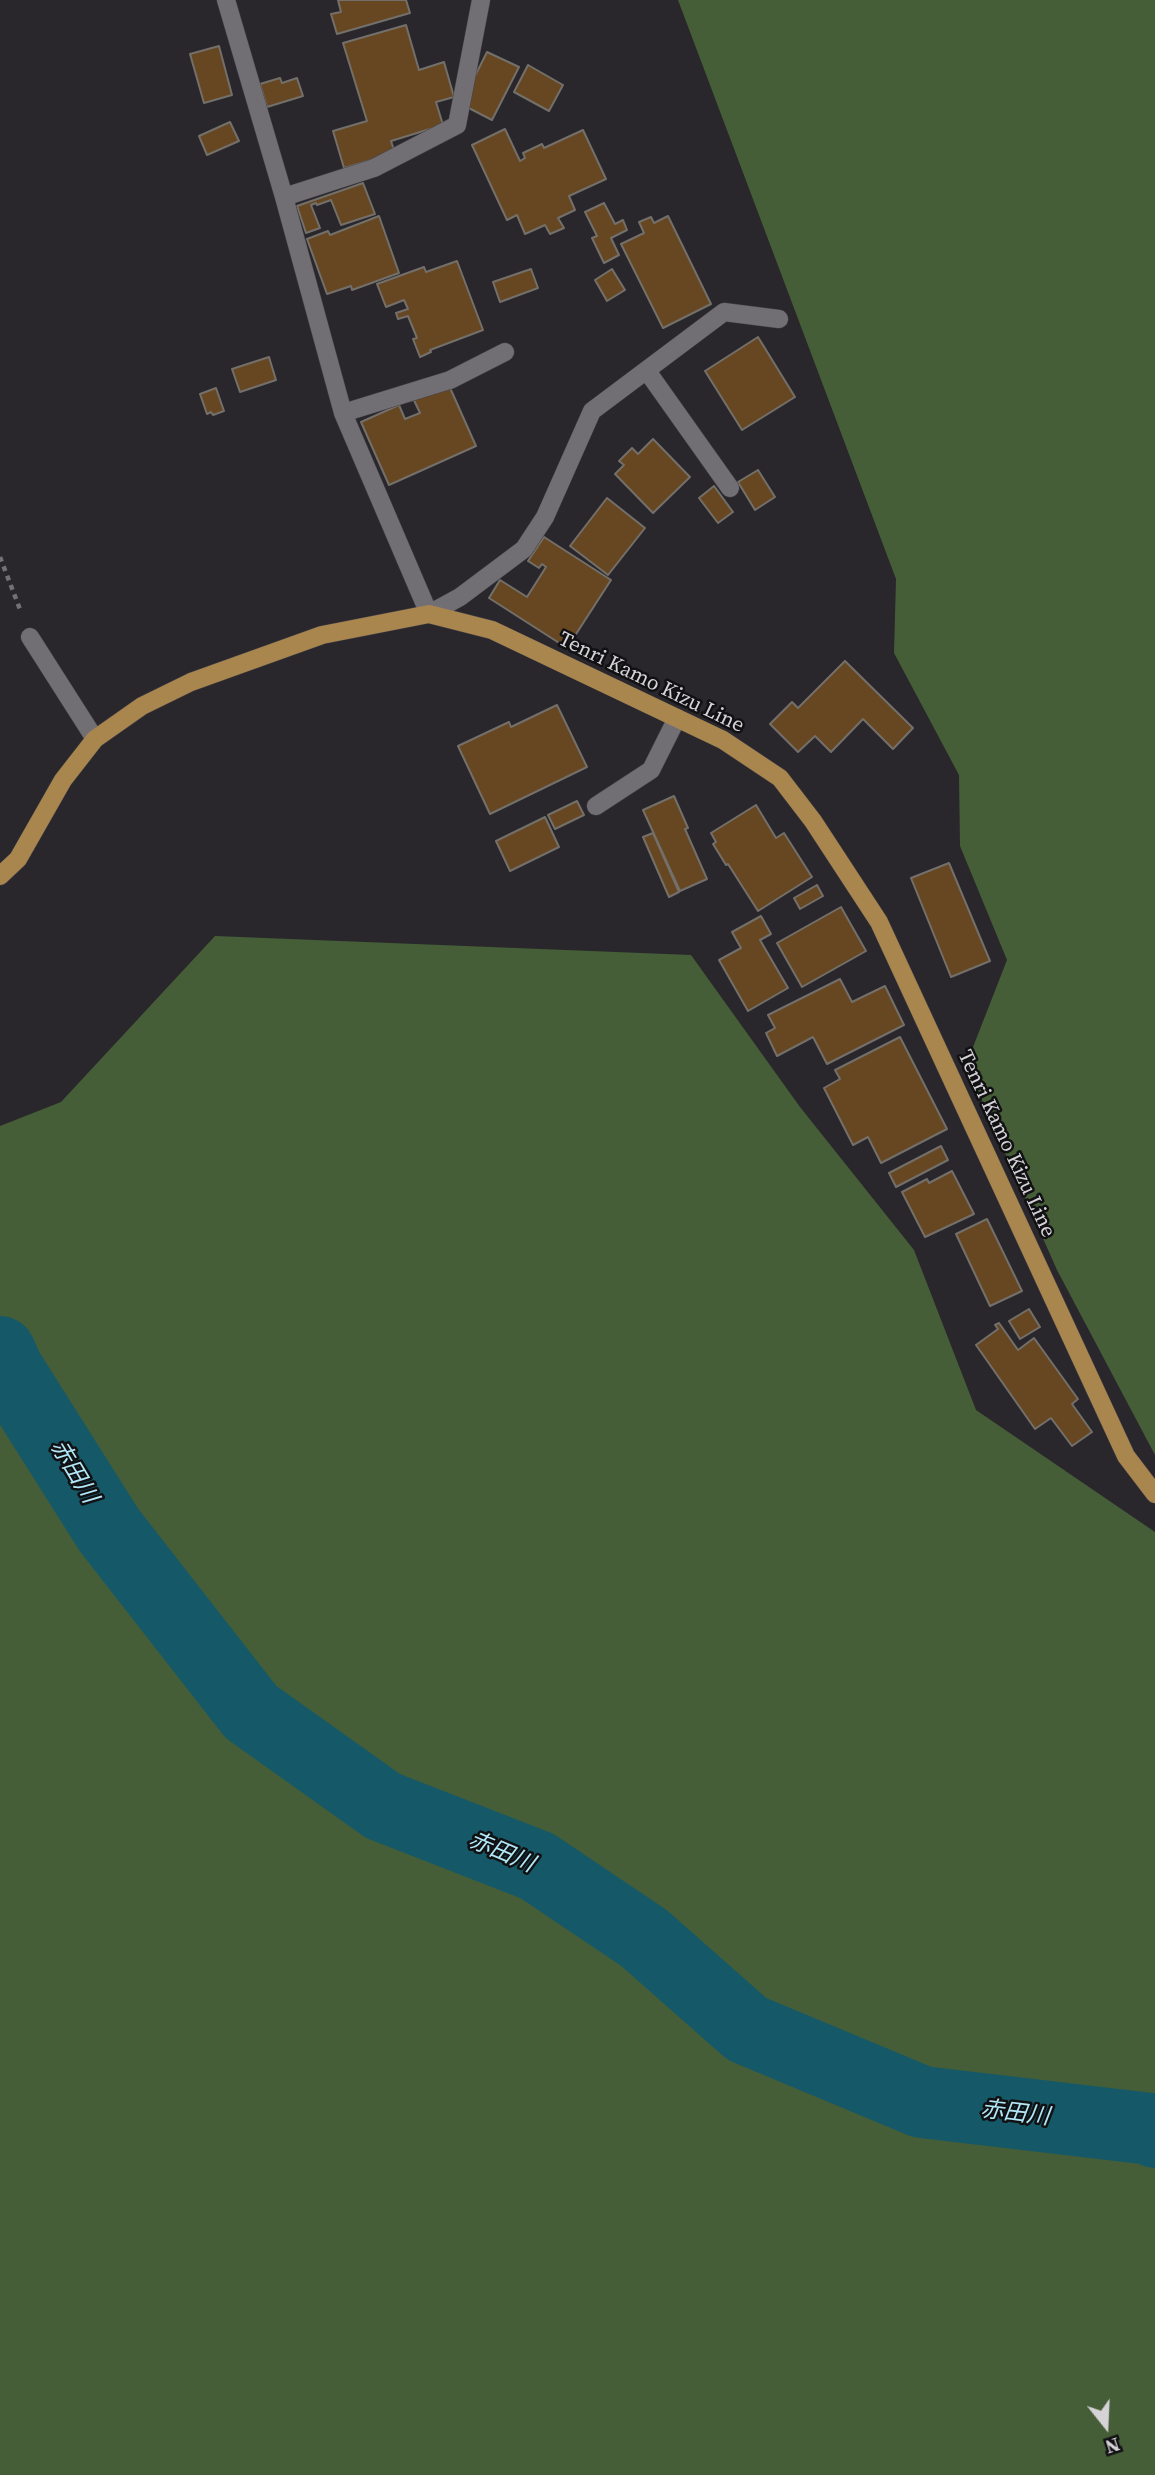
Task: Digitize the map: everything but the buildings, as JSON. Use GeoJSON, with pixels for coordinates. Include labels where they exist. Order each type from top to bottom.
{"type":"FeatureCollection","features":[{"type":"Feature","properties":{"kind":"main road","name":"Tenri Kamo Kizu Line"},"geometry":{"type":"LineString","coordinates":[[0,876],[18,859],[63,780],[95,739],[142,706],[191,682],[322,635],[429,614],[492,630],[723,740],[780,778],[813,821],[879,922],[1126,1456],[1155,1494]]}},
{"type":"Feature","properties":{"kind":"street"},"geometry":{"type":"LineString","coordinates":[[226,0],[344,413],[429,614],[460,597],[524,549],[545,517],[592,411],[724,312],[779,319]]}},
{"type":"Feature","properties":{"kind":"street"},"geometry":{"type":"LineString","coordinates":[[284,197],[374,168],[457,125],[481,0]]}},
{"type":"Feature","properties":{"kind":"street"},"geometry":{"type":"LineString","coordinates":[[344,413],[450,380],[505,352]]}},
{"type":"Feature","properties":{"kind":"street"},"geometry":{"type":"LineString","coordinates":[[647,371],[730,488]]}},
{"type":"Feature","properties":{"kind":"street"},"geometry":{"type":"LineString","coordinates":[[30,637],[95,739]]}},
{"type":"Feature","properties":{"kind":"street"},"geometry":{"type":"LineString","coordinates":[[596,806],[651,770],[677,718]]}},
{"type":"Feature","properties":{"kind":"path"},"geometry":{"type":"LineString","coordinates":[[0,557],[30,637]]}},
{"type":"Feature","properties":{"kind":"green space"},"geometry":{"type":"Polygon","coordinates":[[[678,0],[1155,0],[1155,1455],[1057,1270],[966,1065],[1007,960],[960,846],[959,775],[894,653],[896,579],[678,0]]]}},
{"type":"Feature","properties":{"kind":"green space"},"geometry":{"type":"Polygon","coordinates":[[[215,936],[691,955],[800,1107],[914,1250],[976,1410],[1155,1532],[1155,2475],[0,2475],[0,1126],[61,1102],[215,936]]]}},
{"type":"Feature","properties":{"kind":"waterway","name":"赤田川"},"geometry":{"type":"LineString","coordinates":[[0,1352],[8,1370],[109,1530],[251,1712],[383,1806],[537,1866],[644,1938],[747,2029],[922,2102],[1151,2129],[1155,2132]]}}]}
